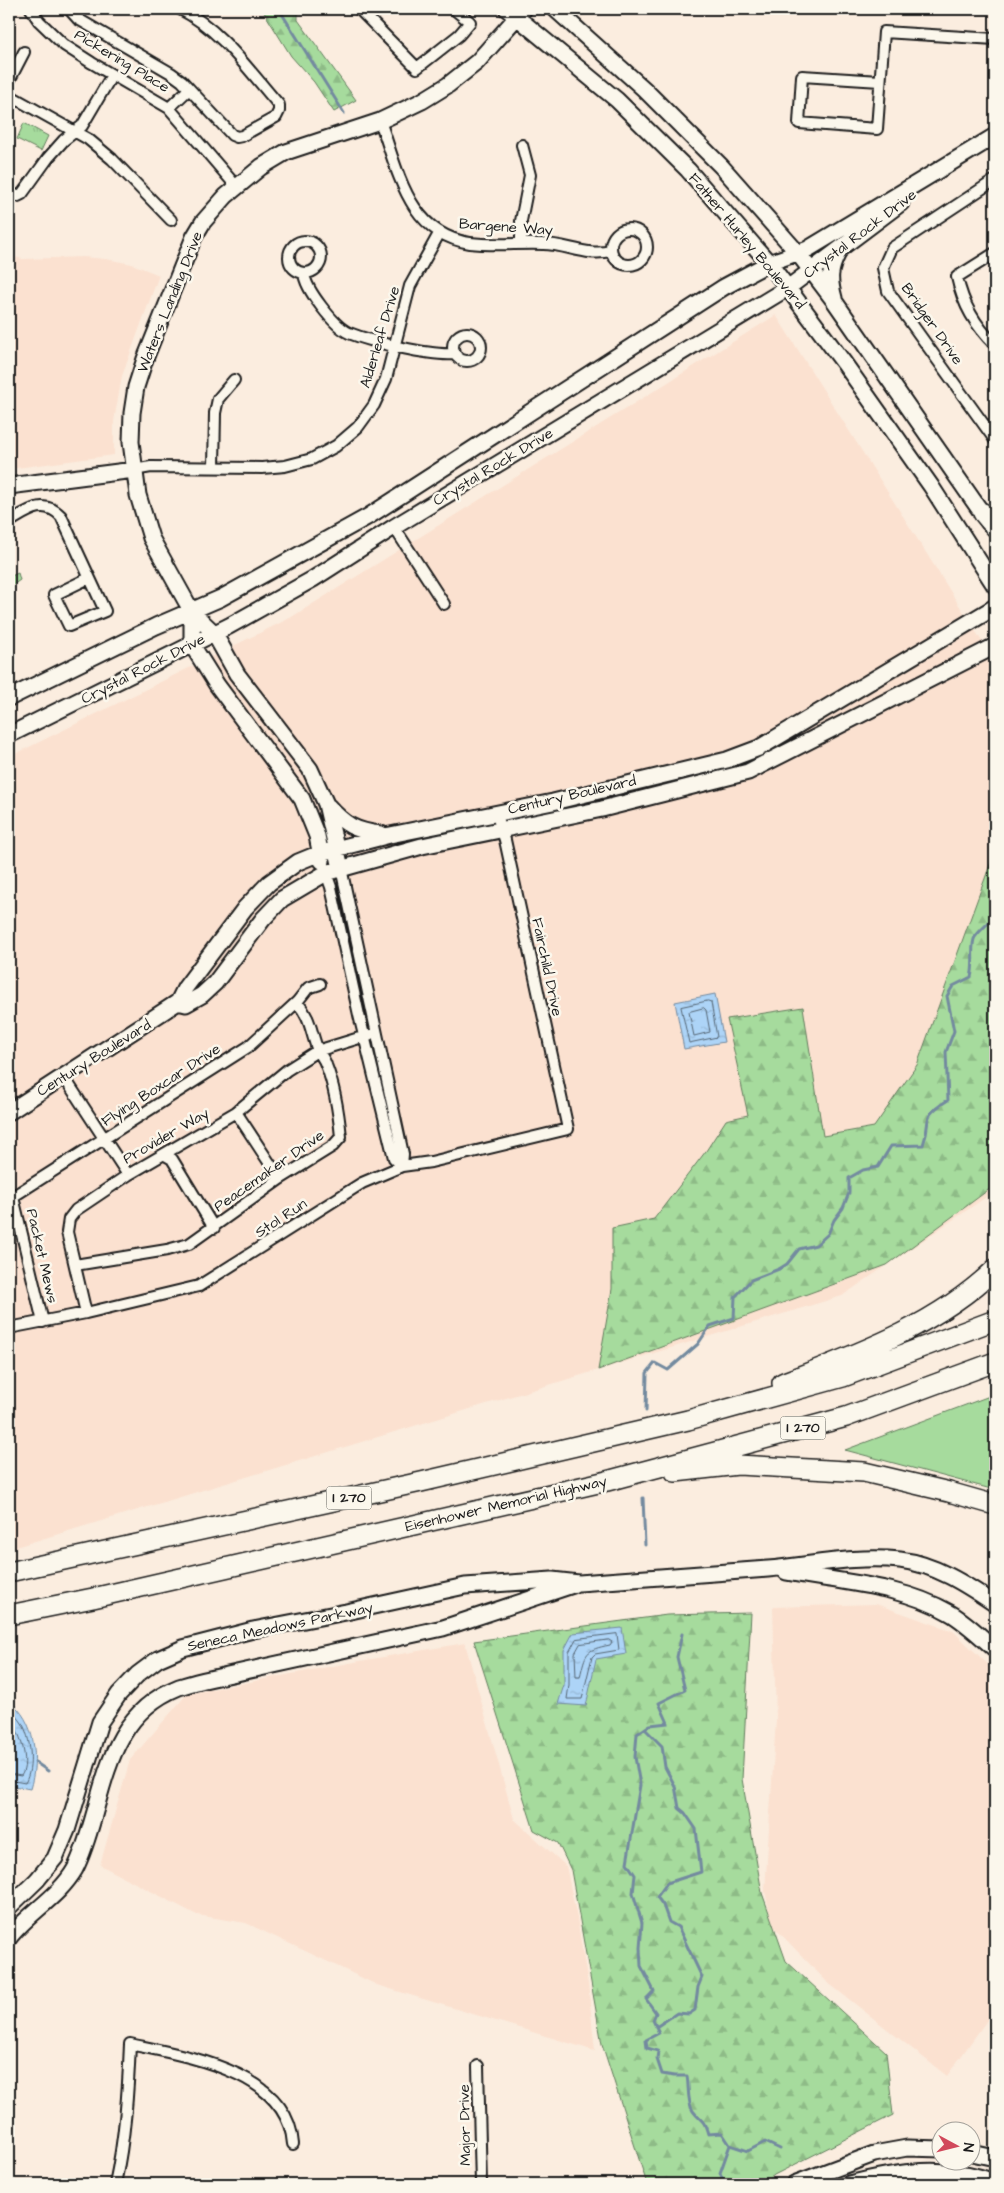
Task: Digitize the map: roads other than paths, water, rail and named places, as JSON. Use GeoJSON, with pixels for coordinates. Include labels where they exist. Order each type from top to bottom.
{"type":"FeatureCollection","features":[{"type":"Feature","properties":{"kind":"highway"},"geometry":{"type":"LineString","coordinates":[[983,513],[995,527]]}},
{"type":"Feature","properties":{"kind":"highway"},"geometry":{"type":"LineString","coordinates":[[688,1420],[901,1334],[950,1306],[995,1269]]}},
{"type":"Feature","properties":{"kind":"highway","name":"I 270"},"geometry":{"type":"LineString","coordinates":[[9,1572],[402,1486],[688,1420],[843,1377],[995,1320]]}},
{"type":"Feature","properties":{"kind":"highway","name":"Eisenhower Memorial Highway"},"geometry":{"type":"LineString","coordinates":[[9,1615],[93,1598],[607,1481],[846,1417],[995,1362]]}},
{"type":"Feature","properties":{"kind":"highway"},"geometry":{"type":"LineString","coordinates":[[607,1481],[738,1465],[864,1472],[995,1505]]}},
{"type":"Feature","properties":{"kind":"street","name":"Pickering Place"},"geometry":{"type":"LineString","coordinates":[[31,9],[39,21],[64,45],[169,108],[236,186]]}},
{"type":"Feature","properties":{"kind":"street"},"geometry":{"type":"LineString","coordinates":[[69,9],[78,19],[156,62],[182,81],[226,130],[237,138],[276,117],[279,111],[278,105],[230,47],[180,9]]}},
{"type":"Feature","properties":{"kind":"street"},"geometry":{"type":"LineString","coordinates":[[359,9],[417,68],[459,35],[470,22],[454,9]]}},
{"type":"Feature","properties":{"kind":"street","name":"Father Hurley Boulevard"},"geometry":{"type":"LineString","coordinates":[[555,9],[644,89],[721,166],[797,252],[835,302],[983,513],[995,533]]}},
{"type":"Feature","properties":{"kind":"street","name":"Father Hurley Boulevard"},"geometry":{"type":"LineString","coordinates":[[516,11],[617,100],[688,170],[769,263],[789,287],[925,478],[994,584]]}},
{"type":"Feature","properties":{"kind":"street","name":"Waters Landing Drive"},"geometry":{"type":"LineString","coordinates":[[192,612],[151,538],[138,495],[131,442],[132,413],[136,388],[145,359],[194,237],[203,222],[236,186],[261,167],[286,152],[380,121],[422,101],[448,85],[477,62],[516,11]]}},
{"type":"Feature","properties":{"kind":"street"},"geometry":{"type":"LineString","coordinates":[[880,81],[802,76],[799,123],[877,129],[884,32],[995,38]]}},
{"type":"Feature","properties":{"kind":"street"},"geometry":{"type":"LineString","coordinates":[[9,81],[24,52]]}},
{"type":"Feature","properties":{"kind":"street"},"geometry":{"type":"LineString","coordinates":[[9,195],[18,196],[22,194],[48,158],[74,131],[82,126],[112,75]]}},
{"type":"Feature","properties":{"kind":"street"},"geometry":{"type":"LineString","coordinates":[[169,108],[189,89]]}},
{"type":"Feature","properties":{"kind":"street"},"geometry":{"type":"LineString","coordinates":[[9,95],[88,139],[112,159],[171,220]]}},
{"type":"Feature","properties":{"kind":"street","name":"Bargene Way"},"geometry":{"type":"LineString","coordinates":[[380,121],[408,200],[422,218],[452,239],[470,243],[547,244],[599,254],[610,251]]}},
{"type":"Feature","properties":{"kind":"street","name":"Crystal Rock Drive"},"geometry":{"type":"LineString","coordinates":[[9,698],[156,626],[192,612],[244,586],[369,516],[724,287],[769,263],[808,249],[995,136]]}},
{"type":"Feature","properties":{"kind":"street"},"geometry":{"type":"LineString","coordinates":[[521,243],[521,221],[530,175],[522,145]]}},
{"type":"Feature","properties":{"kind":"street","name":"Crystal Rock Drive"},"geometry":{"type":"LineString","coordinates":[[9,736],[192,645],[313,579],[394,527],[789,287],[812,272],[955,161]]}},
{"type":"Feature","properties":{"kind":"street","name":"Bridger Drive"},"geometry":{"type":"LineString","coordinates":[[995,180],[892,248],[883,268],[888,291],[995,440]]}},
{"type":"Feature","properties":{"kind":"street","name":"Alderleaf Drive"},"geometry":{"type":"LineString","coordinates":[[134,470],[151,468],[262,468],[285,466],[312,459],[336,446],[358,426],[374,405],[386,380],[410,286],[440,232]]}},
{"type":"Feature","properties":{"kind":"street"},"geometry":{"type":"LineString","coordinates":[[835,302],[829,278],[831,266],[840,250]]}},
{"type":"Feature","properties":{"kind":"street"},"geometry":{"type":"LineString","coordinates":[[995,253],[957,277],[961,295],[969,313],[980,330],[995,345]]}},
{"type":"Feature","properties":{"kind":"street"},"geometry":{"type":"LineString","coordinates":[[304,273],[305,282],[331,319],[348,332],[395,346],[442,355],[454,354]]}},
{"type":"Feature","properties":{"kind":"street"},"geometry":{"type":"LineString","coordinates":[[214,467],[215,413],[218,399],[234,380]]}},
{"type":"Feature","properties":{"kind":"street"},"geometry":{"type":"LineString","coordinates":[[9,486],[134,470]]}},
{"type":"Feature","properties":{"kind":"street"},"geometry":{"type":"LineString","coordinates":[[9,522],[31,510],[45,506],[54,508],[62,516],[104,611],[69,626],[54,595],[89,578]]}},
{"type":"Feature","properties":{"kind":"street"},"geometry":{"type":"LineString","coordinates":[[394,527],[444,604]]}},
{"type":"Feature","properties":{"kind":"street","name":"Century Boulevard"},"geometry":{"type":"LineString","coordinates":[[9,1112],[178,1002],[186,988],[245,908],[269,883],[298,862],[320,853],[390,835],[496,812],[553,802],[727,760],[759,748],[995,607]]}},
{"type":"Feature","properties":{"kind":"street"},"geometry":{"type":"LineString","coordinates":[[192,612],[214,633],[236,674],[310,769],[326,804],[338,848],[375,1032],[403,1154],[402,1166]]}},
{"type":"Feature","properties":{"kind":"street"},"geometry":{"type":"LineString","coordinates":[[192,612],[192,645],[217,685],[302,799],[317,836],[320,853],[331,887],[364,1037],[394,1158],[402,1166]]}},
{"type":"Feature","properties":{"kind":"street","name":"Century Boulevard"},"geometry":{"type":"LineString","coordinates":[[178,1002],[186,1004],[202,995],[215,983],[263,918],[282,899],[326,872],[422,846],[602,809],[748,772],[995,646]]}},
{"type":"Feature","properties":{"kind":"street"},"geometry":{"type":"LineString","coordinates":[[326,804],[339,819],[350,827],[366,832],[390,835]]}},
{"type":"Feature","properties":{"kind":"street","name":"Fairchild Drive"},"geometry":{"type":"LineString","coordinates":[[496,812],[502,830],[568,1129]]}},
{"type":"Feature","properties":{"kind":"street","name":"Flying Boxcar Drive"},"geometry":{"type":"LineString","coordinates":[[11,1198],[248,1047],[297,1002],[308,988],[320,984]]}},
{"type":"Feature","properties":{"kind":"street","name":"Peacemaker Drive"},"geometry":{"type":"LineString","coordinates":[[75,1266],[167,1250],[189,1244],[214,1228],[280,1179],[333,1146],[340,1137],[340,1126],[327,1067],[322,1055],[317,1051],[310,1021],[297,1002]]}},
{"type":"Feature","properties":{"kind":"street","name":"Provider Way"},"geometry":{"type":"LineString","coordinates":[[86,1313],[66,1232],[69,1219],[76,1210],[128,1175],[236,1112],[287,1070],[317,1051],[375,1032]]}},
{"type":"Feature","properties":{"kind":"street"},"geometry":{"type":"LineString","coordinates":[[64,1076],[128,1175]]}},
{"type":"Feature","properties":{"kind":"street"},"geometry":{"type":"LineString","coordinates":[[236,1112],[280,1179]]}},
{"type":"Feature","properties":{"kind":"street","name":"Stol Run"},"geometry":{"type":"LineString","coordinates":[[9,1328],[86,1313],[199,1286],[223,1273],[362,1183],[402,1166],[430,1162],[568,1129]]}},
{"type":"Feature","properties":{"kind":"street"},"geometry":{"type":"LineString","coordinates":[[165,1155],[172,1159],[214,1228]]}},
{"type":"Feature","properties":{"kind":"street","name":"Packet Mews"},"geometry":{"type":"LineString","coordinates":[[11,1198],[43,1322]]}},
{"type":"Feature","properties":{"kind":"street","name":"Seneca Meadows Parkway"},"geometry":{"type":"LineString","coordinates":[[9,1907],[37,1880],[55,1858],[67,1830],[100,1722],[119,1694],[138,1674],[158,1659],[183,1648],[253,1630],[465,1586],[552,1580],[579,1583],[770,1569],[856,1559],[901,1560],[942,1572],[995,1604]]}},
{"type":"Feature","properties":{"kind":"street","name":"Seneca Meadows Parkway"},"geometry":{"type":"LineString","coordinates":[[770,1569],[855,1582],[916,1599],[950,1613],[995,1649]]}},
{"type":"Feature","properties":{"kind":"street","name":"Seneca Meadows Parkway"},"geometry":{"type":"LineString","coordinates":[[9,1938],[54,1895],[74,1871],[84,1849],[104,1779],[117,1743],[134,1719],[156,1701],[178,1688],[209,1679],[443,1628],[579,1583]]}},
{"type":"Feature","properties":{"kind":"street"},"geometry":{"type":"LineString","coordinates":[[115,2184],[123,2148],[128,2100],[130,2044],[203,2060],[226,2068],[247,2079],[276,2102],[286,2114],[292,2131],[293,2144]]}},
{"type":"Feature","properties":{"kind":"street","name":"Major Drive"},"geometry":{"type":"LineString","coordinates":[[478,2066],[481,2184]]}},
{"type":"Feature","properties":{"kind":"street"},"geometry":{"type":"LineString","coordinates":[[794,2184],[874,2154],[907,2148],[932,2149]]}},
{"type":"Feature","properties":{"kind":"street"},"geometry":{"type":"LineString","coordinates":[[982,2155],[995,2158]]}},
{"type":"Feature","properties":{"kind":"street"},"geometry":{"type":"LineString","coordinates":[[849,2184],[908,2171],[948,2172],[995,2182]]}},
{"type":"Feature","properties":{"kind":"water"},"geometry":{"type":"Polygon","coordinates":[[[715,994],[724,1042],[684,1049],[675,1002],[715,994]]]}},
{"type":"Feature","properties":{"kind":"water"},"geometry":{"type":"Polygon","coordinates":[[[622,1628],[626,1654],[596,1659],[586,1706],[558,1704],[564,1685],[564,1650],[573,1633],[622,1628]]]}},
{"type":"Feature","properties":{"kind":"water"},"geometry":{"type":"Polygon","coordinates":[[[9,1701],[25,1719],[33,1741],[34,1766],[30,1789],[9,1785],[9,1701]]]}},
{"type":"Feature","properties":{"kind":"waterway"},"geometry":{"type":"LineString","coordinates":[[279,9],[344,113]]}},
{"type":"Feature","properties":{"kind":"waterway"},"geometry":{"type":"LineString","coordinates":[[646,1411],[647,1373],[655,1363],[668,1370],[698,1344],[710,1326],[734,1318],[735,1297],[751,1280],[779,1269],[787,1264],[799,1249],[816,1245],[828,1234],[849,1193],[849,1178],[863,1170],[878,1167],[891,1146],[923,1145],[930,1115],[948,1100],[946,1052],[954,1031],[947,996],[953,986],[971,977],[975,937],[995,916]]}},
{"type":"Feature","properties":{"kind":"waterway"},"geometry":{"type":"LineString","coordinates":[[643,1498],[645,1545]]}},
{"type":"Feature","properties":{"kind":"waterway"},"geometry":{"type":"LineString","coordinates":[[682,1634],[677,1657],[685,1690],[659,1703],[668,1723],[650,1725],[637,1734],[635,1757],[640,1785],[627,1863],[635,1875],[633,1893],[642,1923],[641,1966],[654,1991],[646,1999],[656,2013],[653,2020],[659,2033],[646,2040],[647,2048],[658,2051],[657,2059],[662,2074],[687,2076],[691,2108],[703,2122],[708,2134],[722,2133],[730,2145],[748,2151],[765,2142],[780,2149]]}},
{"type":"Feature","properties":{"kind":"waterway"},"geometry":{"type":"LineString","coordinates":[[645,1729],[662,1746],[665,1767],[675,1786],[679,1808],[685,1813],[696,1829],[701,1872],[667,1883],[657,1897],[663,1905],[669,1922],[678,1927],[702,1977],[698,1987],[695,2010],[689,2014],[677,2013],[656,2027]]}},
{"type":"Feature","properties":{"kind":"waterway"},"geometry":{"type":"LineString","coordinates":[[35,1762],[48,1771]]}},
{"type":"Feature","properties":{"kind":"waterway"},"geometry":{"type":"LineString","coordinates":[[725,2184],[720,2173],[730,2145]]}}]}
